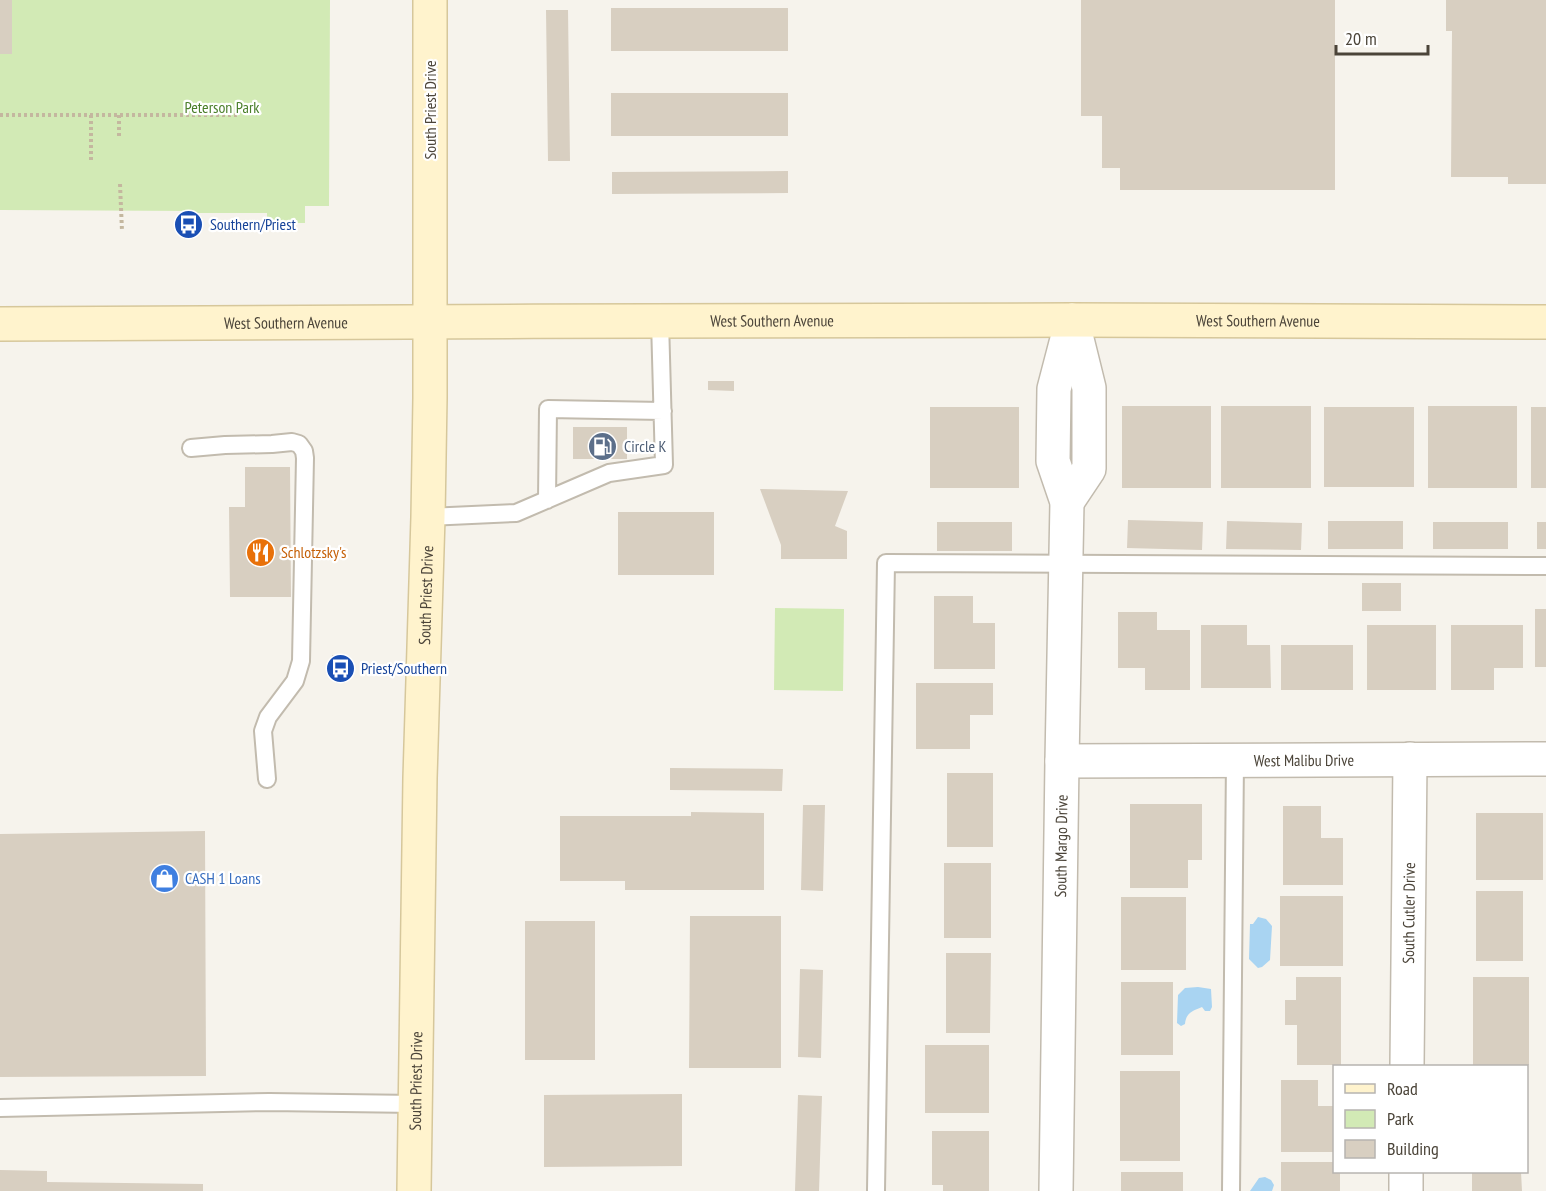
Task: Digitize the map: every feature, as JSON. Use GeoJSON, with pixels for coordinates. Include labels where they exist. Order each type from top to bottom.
{"type":"FeatureCollection","features":[{"type":"Feature","properties":{"kind":"main road","name":"South Priest Drive"},"geometry":{"type":"LineString","coordinates":[[414,1191],[420,778],[428,517],[430,0]]}},
{"type":"Feature","properties":{"kind":"main road","name":"West Southern Avenue"},"geometry":{"type":"LineString","coordinates":[[0,324],[1072,320],[1546,322]]}},
{"type":"Feature","properties":{"kind":"street","name":"South Margo Drive"},"geometry":{"type":"LineString","coordinates":[[1056,1191],[1067,502],[1053,461],[1054,389],[1072,320]]}},
{"type":"Feature","properties":{"kind":"street","name":"South Cutler Drive"},"geometry":{"type":"LineString","coordinates":[[1407,1065],[1410,759]]}},
{"type":"Feature","properties":{"kind":"street","name":"West Malibu Drive"},"geometry":{"type":"LineString","coordinates":[[1062,761],[1546,759]]}},
{"type":"Feature","properties":{"kind":"street"},"geometry":{"type":"LineString","coordinates":[[1406,1173],[1406,1191]]}},
{"type":"Feature","properties":{"kind":"lane"},"geometry":{"type":"LineString","coordinates":[[428,517],[516,513],[609,473],[664,465],[660,321]]}},
{"type":"Feature","properties":{"kind":"lane"},"geometry":{"type":"LineString","coordinates":[[547,500],[548,409],[663,411]]}},
{"type":"Feature","properties":{"kind":"lane"},"geometry":{"type":"LineString","coordinates":[[191,448],[292,442],[299,444],[304,451],[301,661],[295,681],[268,717],[263,731],[267,779]]}},
{"type":"Feature","properties":{"kind":"lane"},"geometry":{"type":"LineString","coordinates":[[876,1191],[886,563],[1546,566]]}},
{"type":"Feature","properties":{"kind":"lane"},"geometry":{"type":"LineString","coordinates":[[1231,1191],[1235,760]]}},
{"type":"Feature","properties":{"kind":"lane"},"geometry":{"type":"LineString","coordinates":[[0,1108],[268,1102],[416,1104]]}},
{"type":"Feature","properties":{"kind":"path"},"geometry":{"type":"LineString","coordinates":[[0,115],[239,115]]}},
{"type":"Feature","properties":{"kind":"path"},"geometry":{"type":"LineString","coordinates":[[90,115],[91,161]]}},
{"type":"Feature","properties":{"kind":"path"},"geometry":{"type":"LineString","coordinates":[[119,115],[119,138]]}},
{"type":"Feature","properties":{"kind":"path"},"geometry":{"type":"LineString","coordinates":[[120,184],[122,231]]}},
{"type":"Feature","properties":{"kind":"green space","name":"Peterson Park"},"geometry":{"type":"Polygon","coordinates":[[[0,0],[330,0],[329,206],[305,206],[305,223],[267,223],[267,213],[0,210],[0,0]]]}},
{"type":"Feature","properties":{"kind":"green space"},"geometry":{"type":"Polygon","coordinates":[[[775,608],[844,609],[843,691],[774,690],[775,608]]]}},
{"type":"Feature","properties":{"kind":"water"},"geometry":{"type":"Polygon","coordinates":[[[1258,917],[1266,919],[1272,926],[1270,960],[1258,968],[1249,959],[1250,924],[1253,924],[1258,917]]]}},
{"type":"Feature","properties":{"kind":"water"},"geometry":{"type":"Polygon","coordinates":[[[1185,988],[1211,989],[1212,1007],[1210,1011],[1205,1011],[1202,1007],[1192,1011],[1185,1024],[1181,1026],[1177,1023],[1178,995],[1185,988]]]}},
{"type":"Feature","properties":{"kind":"water"},"geometry":{"type":"Polygon","coordinates":[[[1265,1177],[1274,1185],[1272,1191],[1250,1191],[1259,1178],[1265,1177]]]}},
{"type":"Feature","properties":{"kind":"building"},"geometry":{"type":"Polygon","coordinates":[[[0,0],[12,0],[12,54],[0,54],[0,0]]]}},
{"type":"Feature","properties":{"kind":"building"},"geometry":{"type":"Polygon","coordinates":[[[1081,0],[1335,0],[1335,190],[1120,190],[1120,168],[1102,168],[1102,116],[1081,116],[1081,0]]]}},
{"type":"Feature","properties":{"kind":"building"},"geometry":{"type":"Polygon","coordinates":[[[1446,0],[1546,0],[1546,184],[1508,184],[1508,177],[1451,177],[1452,31],[1446,31],[1446,0]]]}},
{"type":"Feature","properties":{"kind":"building"},"geometry":{"type":"Polygon","coordinates":[[[611,8],[788,8],[788,51],[611,51],[611,8]]]}},
{"type":"Feature","properties":{"kind":"building"},"geometry":{"type":"Polygon","coordinates":[[[546,10],[568,10],[570,161],[548,161],[546,10]]]}},
{"type":"Feature","properties":{"kind":"building"},"geometry":{"type":"Polygon","coordinates":[[[611,93],[788,93],[788,136],[611,136],[611,93]]]}},
{"type":"Feature","properties":{"kind":"building"},"geometry":{"type":"Polygon","coordinates":[[[788,171],[788,193],[612,194],[612,172],[788,171]]]}},
{"type":"Feature","properties":{"kind":"building"},"geometry":{"type":"Polygon","coordinates":[[[177,215],[201,216],[201,228],[177,227],[177,215]]]}},
{"type":"Feature","properties":{"kind":"building"},"geometry":{"type":"Polygon","coordinates":[[[708,381],[734,381],[734,391],[708,390],[708,381]]]}},
{"type":"Feature","properties":{"kind":"building"},"geometry":{"type":"Polygon","coordinates":[[[1122,406],[1211,406],[1211,488],[1122,488],[1122,406]]]}},
{"type":"Feature","properties":{"kind":"building"},"geometry":{"type":"Polygon","coordinates":[[[1221,406],[1311,406],[1311,488],[1221,488],[1221,406]]]}},
{"type":"Feature","properties":{"kind":"building"},"geometry":{"type":"Polygon","coordinates":[[[1428,406],[1517,406],[1517,488],[1428,488],[1428,406]]]}},
{"type":"Feature","properties":{"kind":"building"},"geometry":{"type":"Polygon","coordinates":[[[930,407],[1019,407],[1019,488],[930,488],[930,407]]]}},
{"type":"Feature","properties":{"kind":"building"},"geometry":{"type":"Polygon","coordinates":[[[1324,407],[1414,407],[1414,487],[1324,487],[1324,407]]]}},
{"type":"Feature","properties":{"kind":"building"},"geometry":{"type":"Polygon","coordinates":[[[1531,407],[1546,407],[1546,488],[1531,488],[1531,407]]]}},
{"type":"Feature","properties":{"kind":"building"},"geometry":{"type":"Polygon","coordinates":[[[573,427],[627,427],[627,459],[573,459],[573,427]]]}},
{"type":"Feature","properties":{"kind":"building","name":"Schlotzsky's"},"geometry":{"type":"Polygon","coordinates":[[[245,467],[290,467],[291,597],[230,597],[229,507],[245,507],[245,467]]]}},
{"type":"Feature","properties":{"kind":"building"},"geometry":{"type":"Polygon","coordinates":[[[760,489],[848,491],[835,526],[847,531],[847,559],[781,559],[781,545],[760,489]]]}},
{"type":"Feature","properties":{"kind":"building"},"geometry":{"type":"Polygon","coordinates":[[[618,512],[714,512],[714,575],[618,575],[618,512]]]}},
{"type":"Feature","properties":{"kind":"building"},"geometry":{"type":"Polygon","coordinates":[[[1128,520],[1203,522],[1202,550],[1127,548],[1128,520]]]}},
{"type":"Feature","properties":{"kind":"building"},"geometry":{"type":"Polygon","coordinates":[[[1227,521],[1302,523],[1301,550],[1226,549],[1227,521]]]}},
{"type":"Feature","properties":{"kind":"building"},"geometry":{"type":"Polygon","coordinates":[[[1328,521],[1403,521],[1403,549],[1328,549],[1328,521]]]}},
{"type":"Feature","properties":{"kind":"building"},"geometry":{"type":"Polygon","coordinates":[[[937,522],[1012,522],[1012,551],[937,551],[937,522]]]}},
{"type":"Feature","properties":{"kind":"building"},"geometry":{"type":"Polygon","coordinates":[[[1433,522],[1508,522],[1508,549],[1433,549],[1433,522]]]}},
{"type":"Feature","properties":{"kind":"building"},"geometry":{"type":"Polygon","coordinates":[[[1537,522],[1546,522],[1546,549],[1537,549],[1537,522]]]}},
{"type":"Feature","properties":{"kind":"building"},"geometry":{"type":"Polygon","coordinates":[[[1362,583],[1401,583],[1401,611],[1362,611],[1362,583]]]}},
{"type":"Feature","properties":{"kind":"building"},"geometry":{"type":"Polygon","coordinates":[[[934,596],[973,596],[973,623],[995,623],[995,669],[934,669],[934,596]]]}},
{"type":"Feature","properties":{"kind":"building"},"geometry":{"type":"Polygon","coordinates":[[[1535,609],[1546,609],[1546,667],[1535,667],[1535,609]]]}},
{"type":"Feature","properties":{"kind":"building"},"geometry":{"type":"Polygon","coordinates":[[[1118,612],[1157,612],[1157,630],[1190,630],[1190,690],[1145,690],[1145,668],[1118,668],[1118,612]]]}},
{"type":"Feature","properties":{"kind":"building"},"geometry":{"type":"Polygon","coordinates":[[[1201,625],[1247,625],[1247,645],[1270,645],[1271,688],[1201,688],[1201,625]]]}},
{"type":"Feature","properties":{"kind":"building"},"geometry":{"type":"Polygon","coordinates":[[[1367,625],[1436,625],[1436,690],[1367,690],[1367,625]]]}},
{"type":"Feature","properties":{"kind":"building"},"geometry":{"type":"Polygon","coordinates":[[[1451,625],[1523,625],[1523,668],[1494,668],[1494,690],[1451,690],[1451,625]]]}},
{"type":"Feature","properties":{"kind":"building"},"geometry":{"type":"Polygon","coordinates":[[[1281,645],[1353,645],[1353,690],[1281,690],[1281,645]]]}},
{"type":"Feature","properties":{"kind":"building"},"geometry":{"type":"Polygon","coordinates":[[[332,655],[345,655],[345,679],[332,679],[332,655]]]}},
{"type":"Feature","properties":{"kind":"building"},"geometry":{"type":"Polygon","coordinates":[[[916,683],[993,683],[993,715],[970,715],[970,749],[916,749],[916,683]]]}},
{"type":"Feature","properties":{"kind":"building"},"geometry":{"type":"Polygon","coordinates":[[[670,768],[783,769],[782,791],[670,790],[670,768]]]}},
{"type":"Feature","properties":{"kind":"building"},"geometry":{"type":"Polygon","coordinates":[[[947,773],[993,773],[993,847],[947,847],[947,773]]]}},
{"type":"Feature","properties":{"kind":"building"},"geometry":{"type":"Polygon","coordinates":[[[1130,804],[1202,804],[1202,860],[1188,860],[1188,888],[1130,888],[1130,804]]]}},
{"type":"Feature","properties":{"kind":"building"},"geometry":{"type":"Polygon","coordinates":[[[803,805],[825,805],[823,891],[801,890],[803,805]]]}},
{"type":"Feature","properties":{"kind":"building"},"geometry":{"type":"Polygon","coordinates":[[[1283,806],[1321,806],[1321,838],[1343,838],[1343,885],[1283,885],[1283,806]]]}},
{"type":"Feature","properties":{"kind":"building"},"geometry":{"type":"Polygon","coordinates":[[[691,812],[764,813],[764,890],[625,890],[625,881],[560,881],[560,816],[691,816],[691,812]]]}},
{"type":"Feature","properties":{"kind":"building"},"geometry":{"type":"Polygon","coordinates":[[[1476,813],[1543,813],[1543,880],[1476,880],[1476,813]]]}},
{"type":"Feature","properties":{"kind":"building"},"geometry":{"type":"Polygon","coordinates":[[[205,831],[206,1076],[0,1077],[0,834],[205,831]]]}},
{"type":"Feature","properties":{"kind":"building"},"geometry":{"type":"Polygon","coordinates":[[[944,863],[991,863],[991,938],[944,938],[944,863]]]}},
{"type":"Feature","properties":{"kind":"building"},"geometry":{"type":"Polygon","coordinates":[[[1476,891],[1523,891],[1523,961],[1476,961],[1476,891]]]}},
{"type":"Feature","properties":{"kind":"building"},"geometry":{"type":"Polygon","coordinates":[[[1280,896],[1343,896],[1343,966],[1280,966],[1280,896]]]}},
{"type":"Feature","properties":{"kind":"building"},"geometry":{"type":"Polygon","coordinates":[[[1121,897],[1186,897],[1186,970],[1121,970],[1121,897]]]}},
{"type":"Feature","properties":{"kind":"building"},"geometry":{"type":"Polygon","coordinates":[[[690,916],[781,916],[781,1068],[689,1068],[690,916]]]}},
{"type":"Feature","properties":{"kind":"building"},"geometry":{"type":"Polygon","coordinates":[[[525,921],[595,921],[595,1060],[525,1060],[525,921]]]}},
{"type":"Feature","properties":{"kind":"building"},"geometry":{"type":"Polygon","coordinates":[[[946,953],[991,953],[990,1033],[946,1033],[946,953]]]}},
{"type":"Feature","properties":{"kind":"building"},"geometry":{"type":"Polygon","coordinates":[[[800,969],[823,970],[821,1058],[798,1057],[800,969]]]}},
{"type":"Feature","properties":{"kind":"building"},"geometry":{"type":"Polygon","coordinates":[[[1296,977],[1341,977],[1341,1065],[1297,1065],[1297,1025],[1285,1025],[1285,1000],[1296,1000],[1296,977]]]}},
{"type":"Feature","properties":{"kind":"building"},"geometry":{"type":"Polygon","coordinates":[[[1473,977],[1529,977],[1529,1065],[1473,1065],[1473,977]]]}},
{"type":"Feature","properties":{"kind":"building"},"geometry":{"type":"Polygon","coordinates":[[[1121,982],[1173,982],[1173,1055],[1121,1055],[1121,982]]]}},
{"type":"Feature","properties":{"kind":"building"},"geometry":{"type":"Polygon","coordinates":[[[925,1045],[989,1045],[989,1113],[925,1113],[925,1045]]]}},
{"type":"Feature","properties":{"kind":"building"},"geometry":{"type":"Polygon","coordinates":[[[1120,1071],[1180,1071],[1180,1161],[1120,1161],[1120,1071]]]}},
{"type":"Feature","properties":{"kind":"building"},"geometry":{"type":"Polygon","coordinates":[[[1281,1080],[1318,1080],[1318,1106],[1333,1106],[1333,1152],[1281,1152],[1281,1080]]]}},
{"type":"Feature","properties":{"kind":"building"},"geometry":{"type":"Polygon","coordinates":[[[682,1094],[682,1166],[544,1167],[544,1095],[682,1094]]]}},
{"type":"Feature","properties":{"kind":"building"},"geometry":{"type":"Polygon","coordinates":[[[798,1095],[822,1096],[819,1191],[795,1191],[798,1095]]]}},
{"type":"Feature","properties":{"kind":"building"},"geometry":{"type":"Polygon","coordinates":[[[932,1131],[989,1131],[989,1191],[943,1191],[943,1185],[932,1185],[932,1131]]]}},
{"type":"Feature","properties":{"kind":"building"},"geometry":{"type":"Polygon","coordinates":[[[1281,1162],[1333,1162],[1333,1173],[1340,1173],[1340,1191],[1281,1191],[1281,1162]]]}},
{"type":"Feature","properties":{"kind":"building"},"geometry":{"type":"Polygon","coordinates":[[[0,1170],[47,1171],[47,1182],[203,1184],[203,1191],[0,1191],[0,1170]]]}},
{"type":"Feature","properties":{"kind":"building"},"geometry":{"type":"Polygon","coordinates":[[[1121,1172],[1183,1172],[1183,1191],[1121,1191],[1121,1172]]]}},
{"type":"Feature","properties":{"kind":"building"},"geometry":{"type":"Polygon","coordinates":[[[1472,1173],[1521,1173],[1522,1191],[1472,1191],[1472,1173]]]}},
{"type":"Feature","properties":{"kind":"place","name":"Southern/Priest"},"geometry":{"type":"Point","coordinates":[189,224]}},
{"type":"Feature","properties":{"kind":"place","name":"Circle K"},"geometry":{"type":"Point","coordinates":[603,446]}},
{"type":"Feature","properties":{"kind":"place","name":"Schlotzsky's"},"geometry":{"type":"Point","coordinates":[260,552]}},
{"type":"Feature","properties":{"kind":"place","name":"Priest/Southern"},"geometry":{"type":"Point","coordinates":[340,668]}},
{"type":"Feature","properties":{"kind":"place","name":"CASH 1 Loans"},"geometry":{"type":"Point","coordinates":[164,878]}}]}
